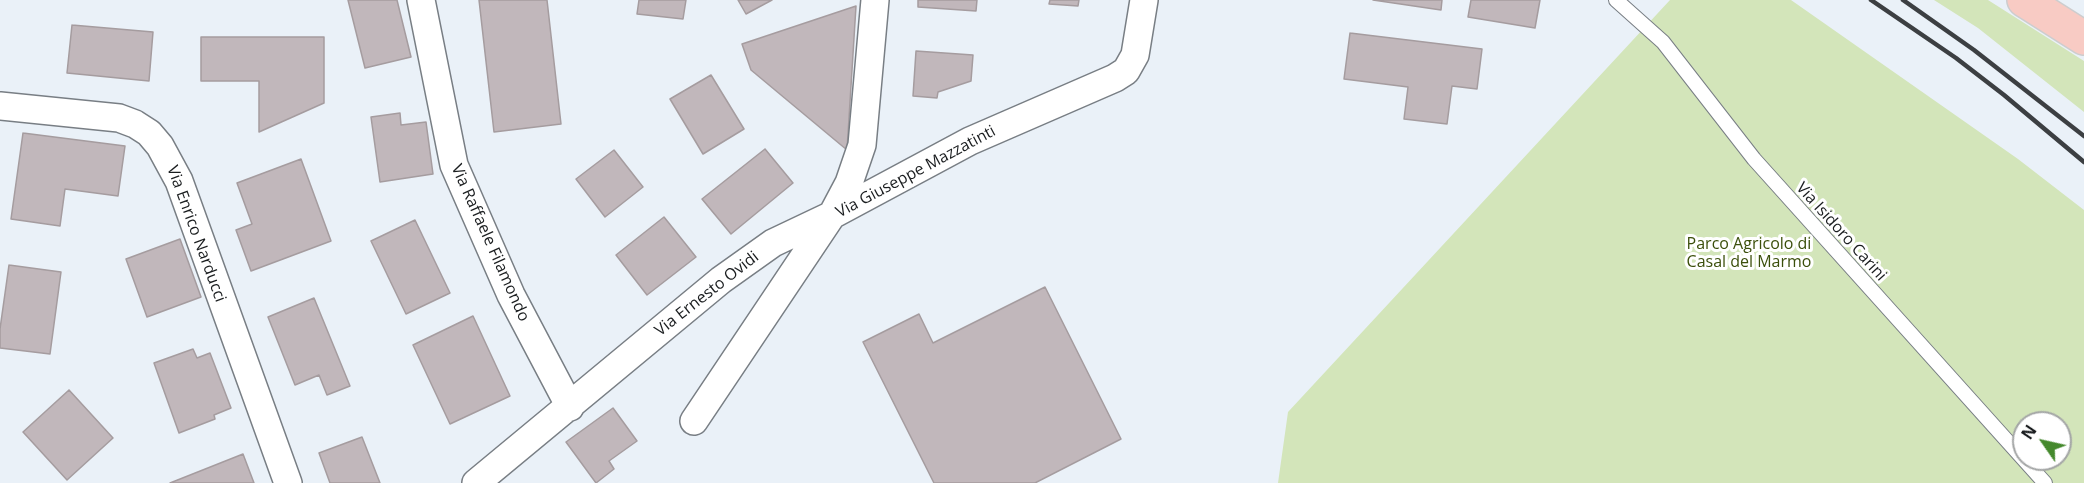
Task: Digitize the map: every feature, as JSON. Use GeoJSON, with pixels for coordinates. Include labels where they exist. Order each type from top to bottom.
{"type":"FeatureCollection","features":[{"type":"Feature","properties":{"kind":"main road"},"geometry":{"type":"LineString","coordinates":[[2024,0],[2084,38]]}},
{"type":"Feature","properties":{"kind":"street","name":"Via Raffaele Filamondo"},"geometry":{"type":"LineString","coordinates":[[421,0],[454,165],[511,295],[570,407]]}},
{"type":"Feature","properties":{"kind":"street"},"geometry":{"type":"LineString","coordinates":[[832,215],[849,183],[862,145],[875,0]]}},
{"type":"Feature","properties":{"kind":"street","name":"Via Giuseppe Mazzatinti"},"geometry":{"type":"LineString","coordinates":[[694,421],[832,215],[970,141],[1115,78],[1126,71],[1135,56],[1144,0]]}},
{"type":"Feature","properties":{"kind":"street","name":"Via Enrico Narducci"},"geometry":{"type":"LineString","coordinates":[[0,106],[119,118],[149,133],[160,146],[179,182],[288,483]]}},
{"type":"Feature","properties":{"kind":"street","name":"Via Ernesto Ovidi"},"geometry":{"type":"LineString","coordinates":[[476,483],[570,407],[696,299],[745,262],[773,243],[832,215]]}},
{"type":"Feature","properties":{"kind":"lane","name":"Via Isidoro Carini"},"geometry":{"type":"LineString","coordinates":[[1616,0],[1663,42],[1754,159],[2045,483]]}},
{"type":"Feature","properties":{"kind":"green space","name":"Parco Agricolo di Casal del Marmo"},"geometry":{"type":"Polygon","coordinates":[[[1670,0],[1791,0],[2018,159],[2084,210],[2084,483],[1278,483],[1288,412],[1670,0]]]}},
{"type":"Feature","properties":{"kind":"green space"},"geometry":{"type":"Polygon","coordinates":[[[1934,0],[1988,0],[2084,61],[2084,112],[1978,28],[1934,0]]]}},
{"type":"Feature","properties":{"kind":"building"},"geometry":{"type":"Polygon","coordinates":[[[348,0],[397,0],[411,57],[365,68],[348,0]]]}},
{"type":"Feature","properties":{"kind":"building"},"geometry":{"type":"Polygon","coordinates":[[[479,0],[547,0],[561,124],[494,132],[479,0]]]}},
{"type":"Feature","properties":{"kind":"building"},"geometry":{"type":"Polygon","coordinates":[[[639,0],[686,0],[683,19],[637,14],[639,0]]]}},
{"type":"Feature","properties":{"kind":"building"},"geometry":{"type":"Polygon","coordinates":[[[738,0],[772,0],[746,14],[738,0]]]}},
{"type":"Feature","properties":{"kind":"building"},"geometry":{"type":"Polygon","coordinates":[[[918,0],[977,0],[976,11],[918,7],[918,0]]]}},
{"type":"Feature","properties":{"kind":"building"},"geometry":{"type":"Polygon","coordinates":[[[1050,0],[1079,0],[1078,6],[1049,4],[1050,0]]]}},
{"type":"Feature","properties":{"kind":"building"},"geometry":{"type":"Polygon","coordinates":[[[1373,0],[1442,0],[1441,10],[1373,0]]]}},
{"type":"Feature","properties":{"kind":"building"},"geometry":{"type":"Polygon","coordinates":[[[1471,0],[1540,0],[1535,28],[1468,17],[1471,0]]]}},
{"type":"Feature","properties":{"kind":"building"},"geometry":{"type":"Polygon","coordinates":[[[856,6],[847,150],[751,70],[742,44],[856,6]]]}},
{"type":"Feature","properties":{"kind":"building"},"geometry":{"type":"Polygon","coordinates":[[[72,25],[153,32],[149,81],[67,73],[72,25]]]}},
{"type":"Feature","properties":{"kind":"building"},"geometry":{"type":"Polygon","coordinates":[[[1350,33],[1482,49],[1477,89],[1452,86],[1447,124],[1404,119],[1408,87],[1344,79],[1350,33]]]}},
{"type":"Feature","properties":{"kind":"building"},"geometry":{"type":"Polygon","coordinates":[[[201,37],[324,37],[324,103],[259,132],[259,81],[201,81],[201,37]]]}},
{"type":"Feature","properties":{"kind":"building"},"geometry":{"type":"Polygon","coordinates":[[[916,51],[973,55],[971,81],[938,92],[937,98],[913,96],[916,51]]]}},
{"type":"Feature","properties":{"kind":"building"},"geometry":{"type":"Polygon","coordinates":[[[711,75],[744,129],[703,154],[670,99],[711,75]]]}},
{"type":"Feature","properties":{"kind":"building"},"geometry":{"type":"Polygon","coordinates":[[[400,113],[401,125],[426,122],[433,174],[380,182],[371,117],[400,113]]]}},
{"type":"Feature","properties":{"kind":"building"},"geometry":{"type":"Polygon","coordinates":[[[23,133],[125,146],[118,196],[65,189],[60,226],[11,219],[23,133]]]}},
{"type":"Feature","properties":{"kind":"building"},"geometry":{"type":"Polygon","coordinates":[[[765,149],[793,183],[731,234],[702,199],[765,149]]]}},
{"type":"Feature","properties":{"kind":"building"},"geometry":{"type":"Polygon","coordinates":[[[614,150],[643,187],[605,217],[576,179],[614,150]]]}},
{"type":"Feature","properties":{"kind":"building"},"geometry":{"type":"Polygon","coordinates":[[[301,159],[331,241],[251,271],[236,230],[252,224],[237,183],[301,159]]]}},
{"type":"Feature","properties":{"kind":"building"},"geometry":{"type":"Polygon","coordinates":[[[664,217],[696,257],[647,295],[616,255],[664,217]]]}},
{"type":"Feature","properties":{"kind":"building"},"geometry":{"type":"Polygon","coordinates":[[[415,220],[450,293],[406,314],[371,241],[415,220]]]}},
{"type":"Feature","properties":{"kind":"building"},"geometry":{"type":"Polygon","coordinates":[[[180,239],[201,297],[147,317],[126,259],[180,239]]]}},
{"type":"Feature","properties":{"kind":"building"},"geometry":{"type":"Polygon","coordinates":[[[9,265],[61,272],[50,354],[0,348],[0,329],[9,265]]]}},
{"type":"Feature","properties":{"kind":"building"},"geometry":{"type":"Polygon","coordinates":[[[1045,287],[1121,439],[1035,483],[934,483],[863,342],[919,314],[933,343],[1045,287]]]}},
{"type":"Feature","properties":{"kind":"building"},"geometry":{"type":"Polygon","coordinates":[[[314,298],[350,386],[327,395],[319,375],[295,385],[268,317],[314,298]]]}},
{"type":"Feature","properties":{"kind":"building"},"geometry":{"type":"Polygon","coordinates":[[[473,316],[510,396],[450,424],[413,345],[473,316]]]}},
{"type":"Feature","properties":{"kind":"building"},"geometry":{"type":"Polygon","coordinates":[[[193,349],[197,358],[210,353],[231,408],[214,415],[215,419],[179,433],[154,363],[193,349]]]}},
{"type":"Feature","properties":{"kind":"building"},"geometry":{"type":"Polygon","coordinates":[[[69,390],[113,438],[67,480],[23,432],[69,390]]]}},
{"type":"Feature","properties":{"kind":"building"},"geometry":{"type":"Polygon","coordinates":[[[613,408],[637,441],[609,461],[614,469],[596,483],[566,442],[613,408]]]}},
{"type":"Feature","properties":{"kind":"building"},"geometry":{"type":"Polygon","coordinates":[[[362,437],[380,483],[330,483],[319,453],[362,437]]]}},
{"type":"Feature","properties":{"kind":"building"},"geometry":{"type":"Polygon","coordinates":[[[243,454],[254,483],[170,483],[243,454]]]}},
{"type":"Feature","properties":{"kind":"railway"},"geometry":{"type":"LineString","coordinates":[[1871,0],[1956,58],[2084,162]]}},
{"type":"Feature","properties":{"kind":"railway"},"geometry":{"type":"LineString","coordinates":[[1903,0],[1974,50],[2084,136]]}}]}
